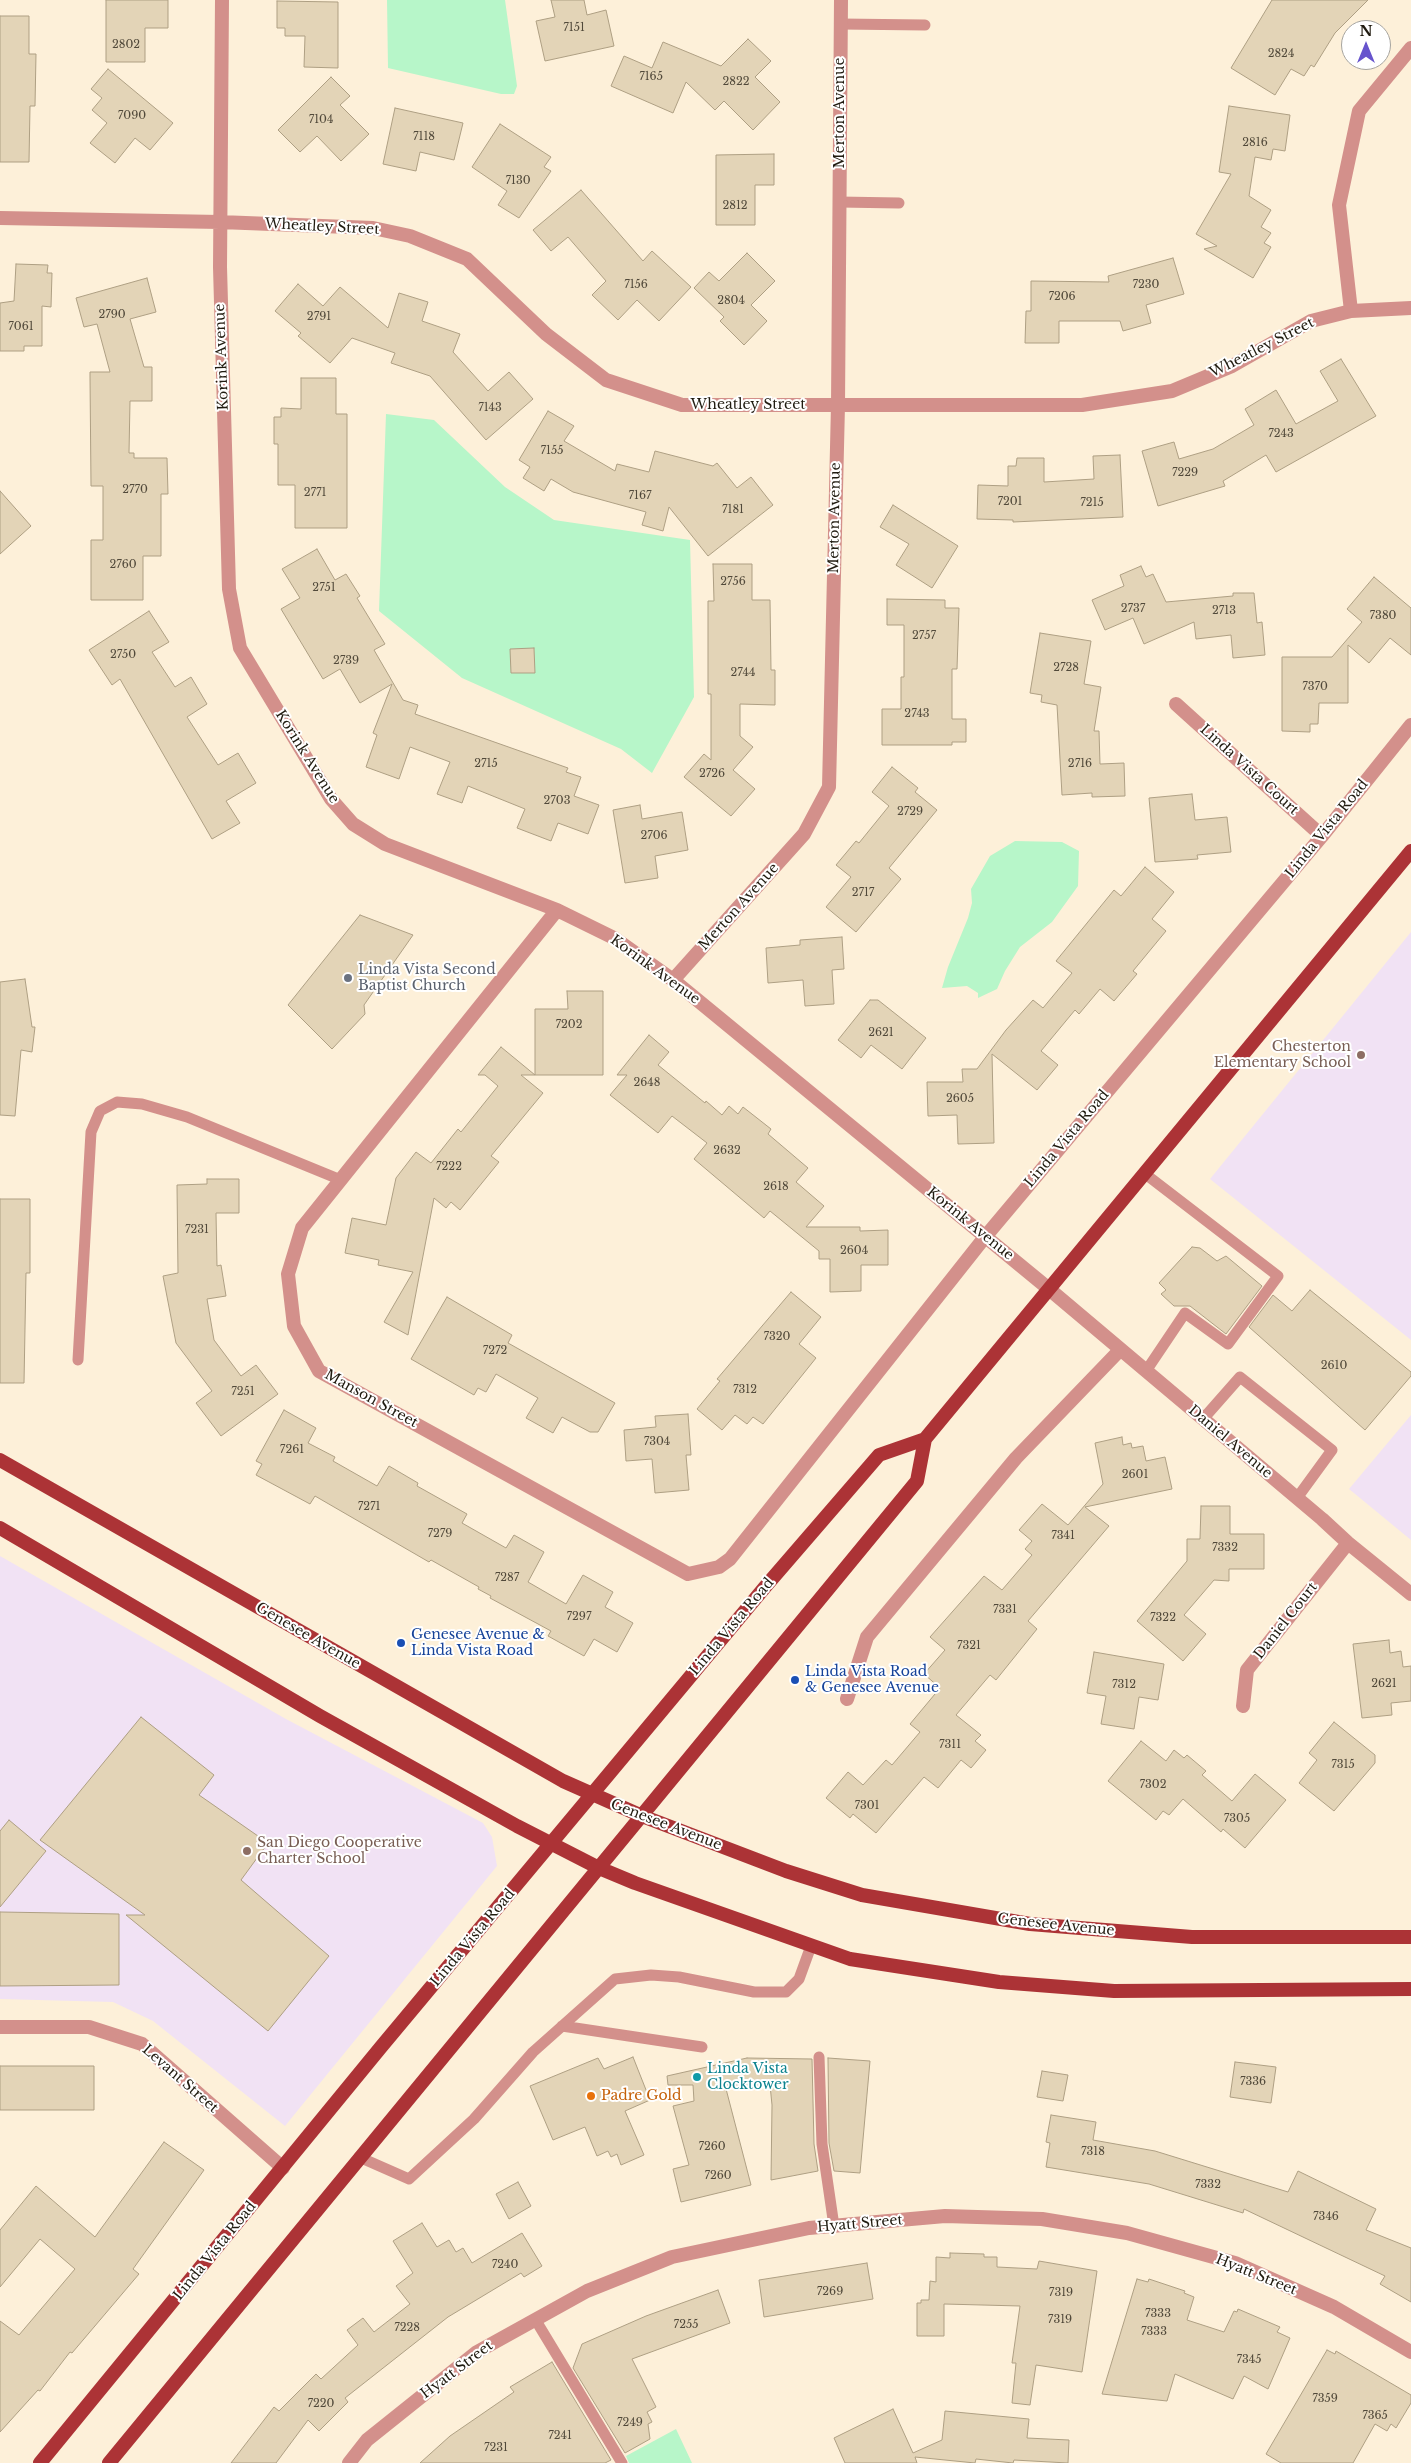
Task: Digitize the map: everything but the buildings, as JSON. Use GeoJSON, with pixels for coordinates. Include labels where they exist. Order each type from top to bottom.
{"type":"FeatureCollection","features":[{"type":"Feature","properties":{"kind":"main road"},"geometry":{"type":"LineString","coordinates":[[109,2463],[917,1481],[924,1439],[1411,851]]}},
{"type":"Feature","properties":{"kind":"main road","name":"Linda Vista Road"},"geometry":{"type":"LineString","coordinates":[[40,2463],[759,1594],[879,1455],[924,1439]]}},
{"type":"Feature","properties":{"kind":"main road","name":"Genesee Avenue"},"geometry":{"type":"LineString","coordinates":[[0,1460],[563,1781],[642,1816],[786,1871],[862,1894],[1030,1924],[1192,1937],[1411,1937]]}},
{"type":"Feature","properties":{"kind":"main road"},"geometry":{"type":"LineString","coordinates":[[0,1528],[337,1726],[457,1794],[599,1868],[722,1915],[850,1959],[999,1982],[1095,1990],[1411,1989]]}},
{"type":"Feature","properties":{"kind":"street","name":"Korink Avenue"},"geometry":{"type":"LineString","coordinates":[[222,0],[220,222],[228,590],[240,648],[331,799],[353,824],[384,844],[557,910],[614,938],[674,980],[1049,1289]]}},
{"type":"Feature","properties":{"kind":"street","name":"Merton Avenue"},"geometry":{"type":"LineString","coordinates":[[674,980],[804,834],[830,787],[838,405],[841,0]]}},
{"type":"Feature","properties":{"kind":"street"},"geometry":{"type":"LineString","coordinates":[[1350,311],[1339,205],[1359,111],[1411,48]]}},
{"type":"Feature","properties":{"kind":"street","name":"Wheatley Street"},"geometry":{"type":"LineString","coordinates":[[0,218],[220,222],[373,228],[410,236],[467,259],[546,334],[606,380],[682,405],[1082,405],[1172,391],[1232,366],[1311,321],[1350,311],[1411,308]]}},
{"type":"Feature","properties":{"kind":"street","name":"Linda Vista Court"},"geometry":{"type":"LineString","coordinates":[[1176,704],[1322,836]]}},
{"type":"Feature","properties":{"kind":"street","name":"Linda Vista Road"},"geometry":{"type":"LineString","coordinates":[[730,1559],[985,1237],[1322,836],[1411,725]]}},
{"type":"Feature","properties":{"kind":"street","name":"Manson Street"},"geometry":{"type":"LineString","coordinates":[[557,910],[302,1228],[288,1274],[294,1326],[319,1371],[688,1574],[719,1567],[730,1559]]}},
{"type":"Feature","properties":{"kind":"street","name":"Daniel Avenue"},"geometry":{"type":"LineString","coordinates":[[1049,1289],[1348,1543],[1411,1594]]}},
{"type":"Feature","properties":{"kind":"street"},"geometry":{"type":"LineString","coordinates":[[847,1699],[867,1637],[1016,1458],[1120,1350]]}},
{"type":"Feature","properties":{"kind":"street","name":"Daniel Court"},"geometry":{"type":"LineString","coordinates":[[1243,1706],[1247,1670],[1348,1543]]}},
{"type":"Feature","properties":{"kind":"street","name":"Levant Street"},"geometry":{"type":"LineString","coordinates":[[0,2027],[89,2027],[142,2044],[283,2168]]}},
{"type":"Feature","properties":{"kind":"street","name":"Hyatt Street"},"geometry":{"type":"LineString","coordinates":[[349,2463],[367,2440],[477,2352],[587,2291],[672,2257],[809,2228],[945,2216],[1042,2220],[1127,2233],[1235,2264],[1334,2307],[1411,2352]]}},
{"type":"Feature","properties":{"kind":"lane"},"geometry":{"type":"LineString","coordinates":[[841,24],[924,25]]}},
{"type":"Feature","properties":{"kind":"lane"},"geometry":{"type":"LineString","coordinates":[[839,202],[899,202]]}},
{"type":"Feature","properties":{"kind":"lane"},"geometry":{"type":"LineString","coordinates":[[78,1360],[91,1132],[100,1111],[117,1102],[142,1104],[187,1117],[342,1180]]}},
{"type":"Feature","properties":{"kind":"lane"},"geometry":{"type":"LineString","coordinates":[[1144,1173],[1278,1276],[1228,1344],[1184,1313],[1146,1371]]}},
{"type":"Feature","properties":{"kind":"lane"},"geometry":{"type":"LineString","coordinates":[[1203,1419],[1240,1377],[1332,1450],[1297,1498]]}},
{"type":"Feature","properties":{"kind":"lane"},"geometry":{"type":"LineString","coordinates":[[359,2157],[409,2180],[474,2119],[533,2052],[615,1979],[651,1975],[679,1977],[754,1992],[786,1992],[799,1978],[811,1946]]}},
{"type":"Feature","properties":{"kind":"lane"},"geometry":{"type":"LineString","coordinates":[[562,2026],[702,2047]]}},
{"type":"Feature","properties":{"kind":"lane"},"geometry":{"type":"LineString","coordinates":[[819,2057],[822,2144],[834,2226]]}},
{"type":"Feature","properties":{"kind":"lane"},"geometry":{"type":"LineString","coordinates":[[535,2319],[622,2463]]}},
{"type":"Feature","properties":{"kind":"shaded area","name":"Chesterton Elementary School"},"geometry":{"type":"Polygon","coordinates":[[[1411,932],[1411,1340],[1210,1179],[1411,932]]]}},
{"type":"Feature","properties":{"kind":"shaded area"},"geometry":{"type":"Polygon","coordinates":[[[1411,1415],[1411,1540],[1349,1489],[1411,1415]]]}},
{"type":"Feature","properties":{"kind":"shaded area","name":"San Diego Cooperative Charter School"},"geometry":{"type":"Polygon","coordinates":[[[0,1556],[286,1719],[483,1823],[492,1837],[497,1866],[285,2126],[153,2021],[113,2002],[0,1999],[0,1556]]]}},
{"type":"Feature","properties":{"kind":"green space"},"geometry":{"type":"Polygon","coordinates":[[[387,0],[505,0],[517,86],[514,94],[501,94],[388,68],[387,0]]]}},
{"type":"Feature","properties":{"kind":"green space"},"geometry":{"type":"Polygon","coordinates":[[[386,414],[434,420],[505,487],[554,520],[690,540],[694,697],[652,773],[621,749],[462,678],[379,611],[386,414]]]}},
{"type":"Feature","properties":{"kind":"green space"},"geometry":{"type":"Polygon","coordinates":[[[1015,841],[1062,842],[1079,851],[1078,886],[1052,922],[1020,947],[1005,971],[997,989],[978,998],[978,993],[967,986],[942,988],[948,967],[968,918],[972,903],[971,889],[990,856],[1015,841]]]}},
{"type":"Feature","properties":{"kind":"green space"},"geometry":{"type":"Polygon","coordinates":[[[676,2429],[692,2463],[629,2463],[626,2456],[676,2429]]]}},
{"type":"Feature","properties":{"kind":"place","name":"Linda Vista Second Baptist Church"},"geometry":{"type":"Point","coordinates":[348,978]}},
{"type":"Feature","properties":{"kind":"place","name":"Chesterton Elementary School"},"geometry":{"type":"Point","coordinates":[1361,1055]}},
{"type":"Feature","properties":{"kind":"place","name":"Genesee Avenue & Linda Vista Road"},"geometry":{"type":"Point","coordinates":[401,1643]}},
{"type":"Feature","properties":{"kind":"place","name":"Linda Vista Road & Genesee Avenue"},"geometry":{"type":"Point","coordinates":[795,1680]}},
{"type":"Feature","properties":{"kind":"place","name":"San Diego Cooperative Charter School"},"geometry":{"type":"Point","coordinates":[247,1851]}},
{"type":"Feature","properties":{"kind":"place","name":"Linda Vista Clocktower"},"geometry":{"type":"Point","coordinates":[697,2077]}},
{"type":"Feature","properties":{"kind":"place","name":"Padre Gold"},"geometry":{"type":"Point","coordinates":[591,2096]}}]}
